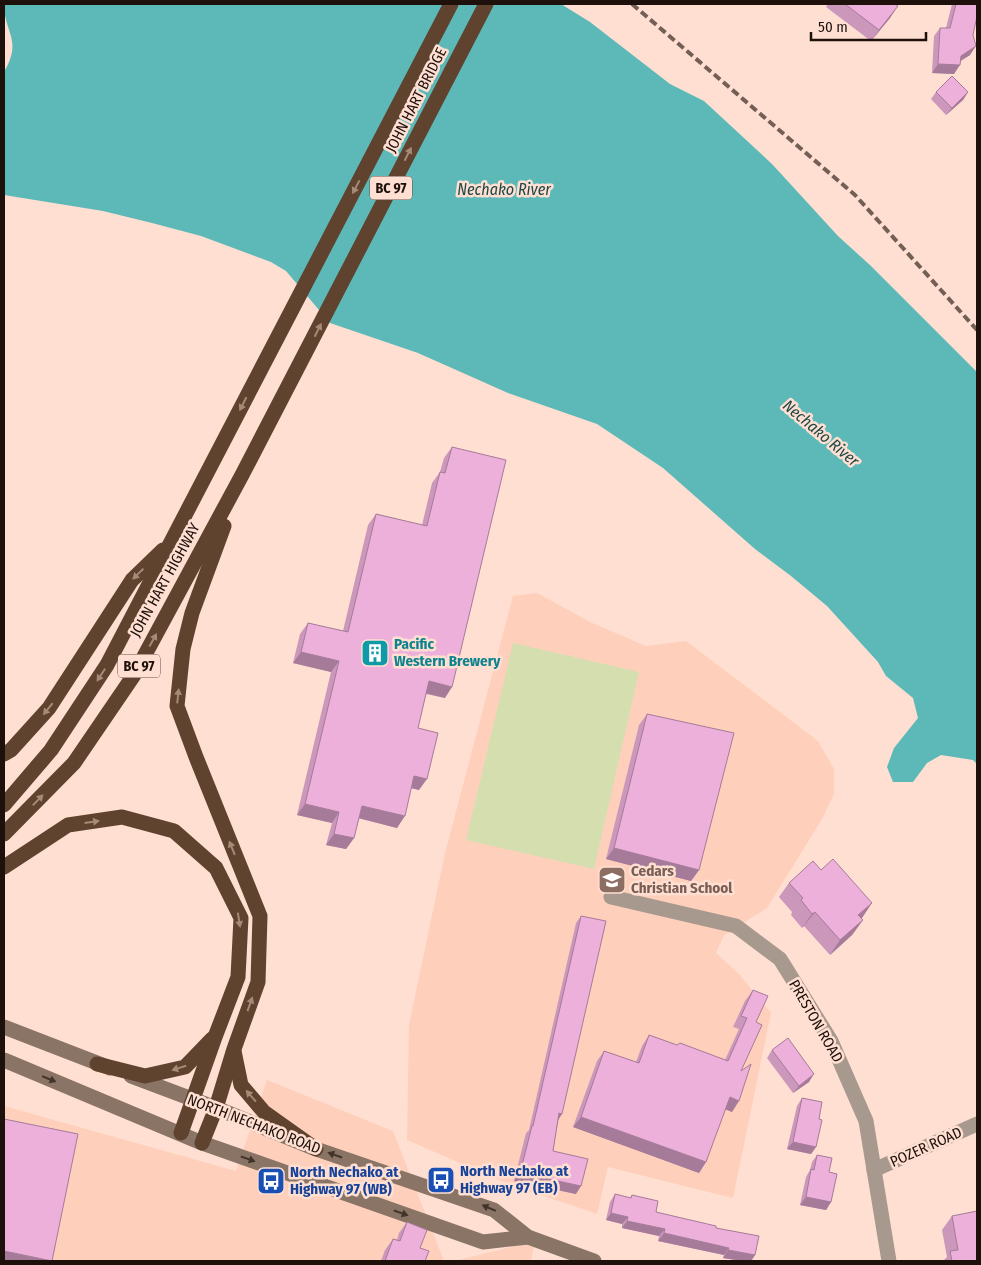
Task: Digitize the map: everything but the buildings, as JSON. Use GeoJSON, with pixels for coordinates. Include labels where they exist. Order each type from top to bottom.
{"type":"FeatureCollection","features":[{"type":"Feature","properties":{"kind":"highway","name":"JOHN HART BRIDGE"},"geometry":{"type":"LineString","coordinates":[[265,360],[451,4]]}},
{"type":"Feature","properties":{"kind":"highway","name":"JOHN HART BRIDGE"},"geometry":{"type":"LineString","coordinates":[[295,373],[486,4]]}},
{"type":"Feature","properties":{"kind":"highway","name":"JOHN HART HIGHWAY"},"geometry":{"type":"LineString","coordinates":[[4,805],[51,750],[107,665],[265,360]]}},
{"type":"Feature","properties":{"kind":"highway","name":"JOHN HART HIGHWAY"},"geometry":{"type":"LineString","coordinates":[[4,834],[74,763],[134,675],[242,476],[295,373]]}},
{"type":"Feature","properties":{"kind":"highway"},"geometry":{"type":"LineString","coordinates":[[202,1143],[216,1108],[234,1049],[258,982],[260,916],[177,706],[183,648],[192,613],[242,476]]}},
{"type":"Feature","properties":{"kind":"highway"},"geometry":{"type":"LineString","coordinates":[[4,754],[11,750],[50,708],[132,580],[173,540]]}},
{"type":"Feature","properties":{"kind":"highway"},"geometry":{"type":"LineString","coordinates":[[4,867],[68,825],[122,817],[174,831],[216,868],[241,918],[238,977],[181,1133]]}},
{"type":"Feature","properties":{"kind":"highway"},"geometry":{"type":"LineString","coordinates":[[98,1064],[145,1076],[185,1067],[215,1037]]}},
{"type":"Feature","properties":{"kind":"highway"},"geometry":{"type":"LineString","coordinates":[[234,1049],[242,1085],[264,1112],[316,1149]]}},
{"type":"Feature","properties":{"kind":"main road","name":"NORTH NECHAKO ROAD"},"geometry":{"type":"LineString","coordinates":[[4,1027],[216,1108],[316,1149],[494,1210],[528,1237],[594,1261]]}},
{"type":"Feature","properties":{"kind":"main road","name":"NORTH NECHAKO ROAD"},"geometry":{"type":"LineString","coordinates":[[4,1060],[202,1143],[483,1242],[528,1237]]}},
{"type":"Feature","properties":{"kind":"street","name":"PRESTON ROAD"},"geometry":{"type":"LineString","coordinates":[[611,897],[736,926],[780,959],[831,1041],[866,1121],[889,1261]]}},
{"type":"Feature","properties":{"kind":"street","name":"POZER ROAD"},"geometry":{"type":"LineString","coordinates":[[874,1170],[977,1124]]}},
{"type":"Feature","properties":{"kind":"shaded area","name":"Cedars Christian School"},"geometry":{"type":"Polygon","coordinates":[[[537,593],[590,622],[646,646],[686,641],[818,741],[834,769],[834,794],[822,819],[767,908],[724,935],[716,953],[739,974],[771,1013],[733,1198],[608,1167],[597,1214],[506,1183],[407,1140],[409,1025],[445,853],[513,596],[537,593]]]}},
{"type":"Feature","properties":{"kind":"shaded area"},"geometry":{"type":"Polygon","coordinates":[[[267,1080],[393,1131],[444,1261],[4,1261],[4,1106],[236,1171],[267,1080]]]}},
{"type":"Feature","properties":{"kind":"shaded area"},"geometry":{"type":"Polygon","coordinates":[[[535,1241],[531,1261],[454,1261],[535,1241]]]}},
{"type":"Feature","properties":{"kind":"green space"},"geometry":{"type":"Polygon","coordinates":[[[513,643],[639,672],[594,869],[466,840],[513,643]]]}},
{"type":"Feature","properties":{"kind":"water","name":"Nechako River"},"geometry":{"type":"Polygon","coordinates":[[[4,4],[561,4],[590,22],[670,84],[704,101],[772,164],[838,236],[871,266],[977,372],[977,764],[973,760],[941,755],[927,763],[913,782],[893,782],[887,767],[894,748],[918,718],[913,698],[886,676],[878,662],[827,606],[755,549],[663,468],[597,424],[508,393],[418,353],[330,323],[286,271],[271,262],[201,236],[152,223],[103,211],[4,195],[4,72],[12,52],[12,44],[4,4]]]}},
{"type":"Feature","properties":{"kind":"railway"},"geometry":{"type":"LineString","coordinates":[[632,4],[855,195],[977,330]]}},
{"type":"Feature","properties":{"kind":"place","name":"Pacific Western Brewery"},"geometry":{"type":"Point","coordinates":[375,653]}},
{"type":"Feature","properties":{"kind":"place","name":"Cedars Christian School"},"geometry":{"type":"Point","coordinates":[612,880]}},
{"type":"Feature","properties":{"kind":"place","name":"North Nechako at Highway 97 (EB)"},"geometry":{"type":"Point","coordinates":[441,1180]}},
{"type":"Feature","properties":{"kind":"place","name":"North Nechako at Highway 97 (WB)"},"geometry":{"type":"Point","coordinates":[271,1181]}}]}
